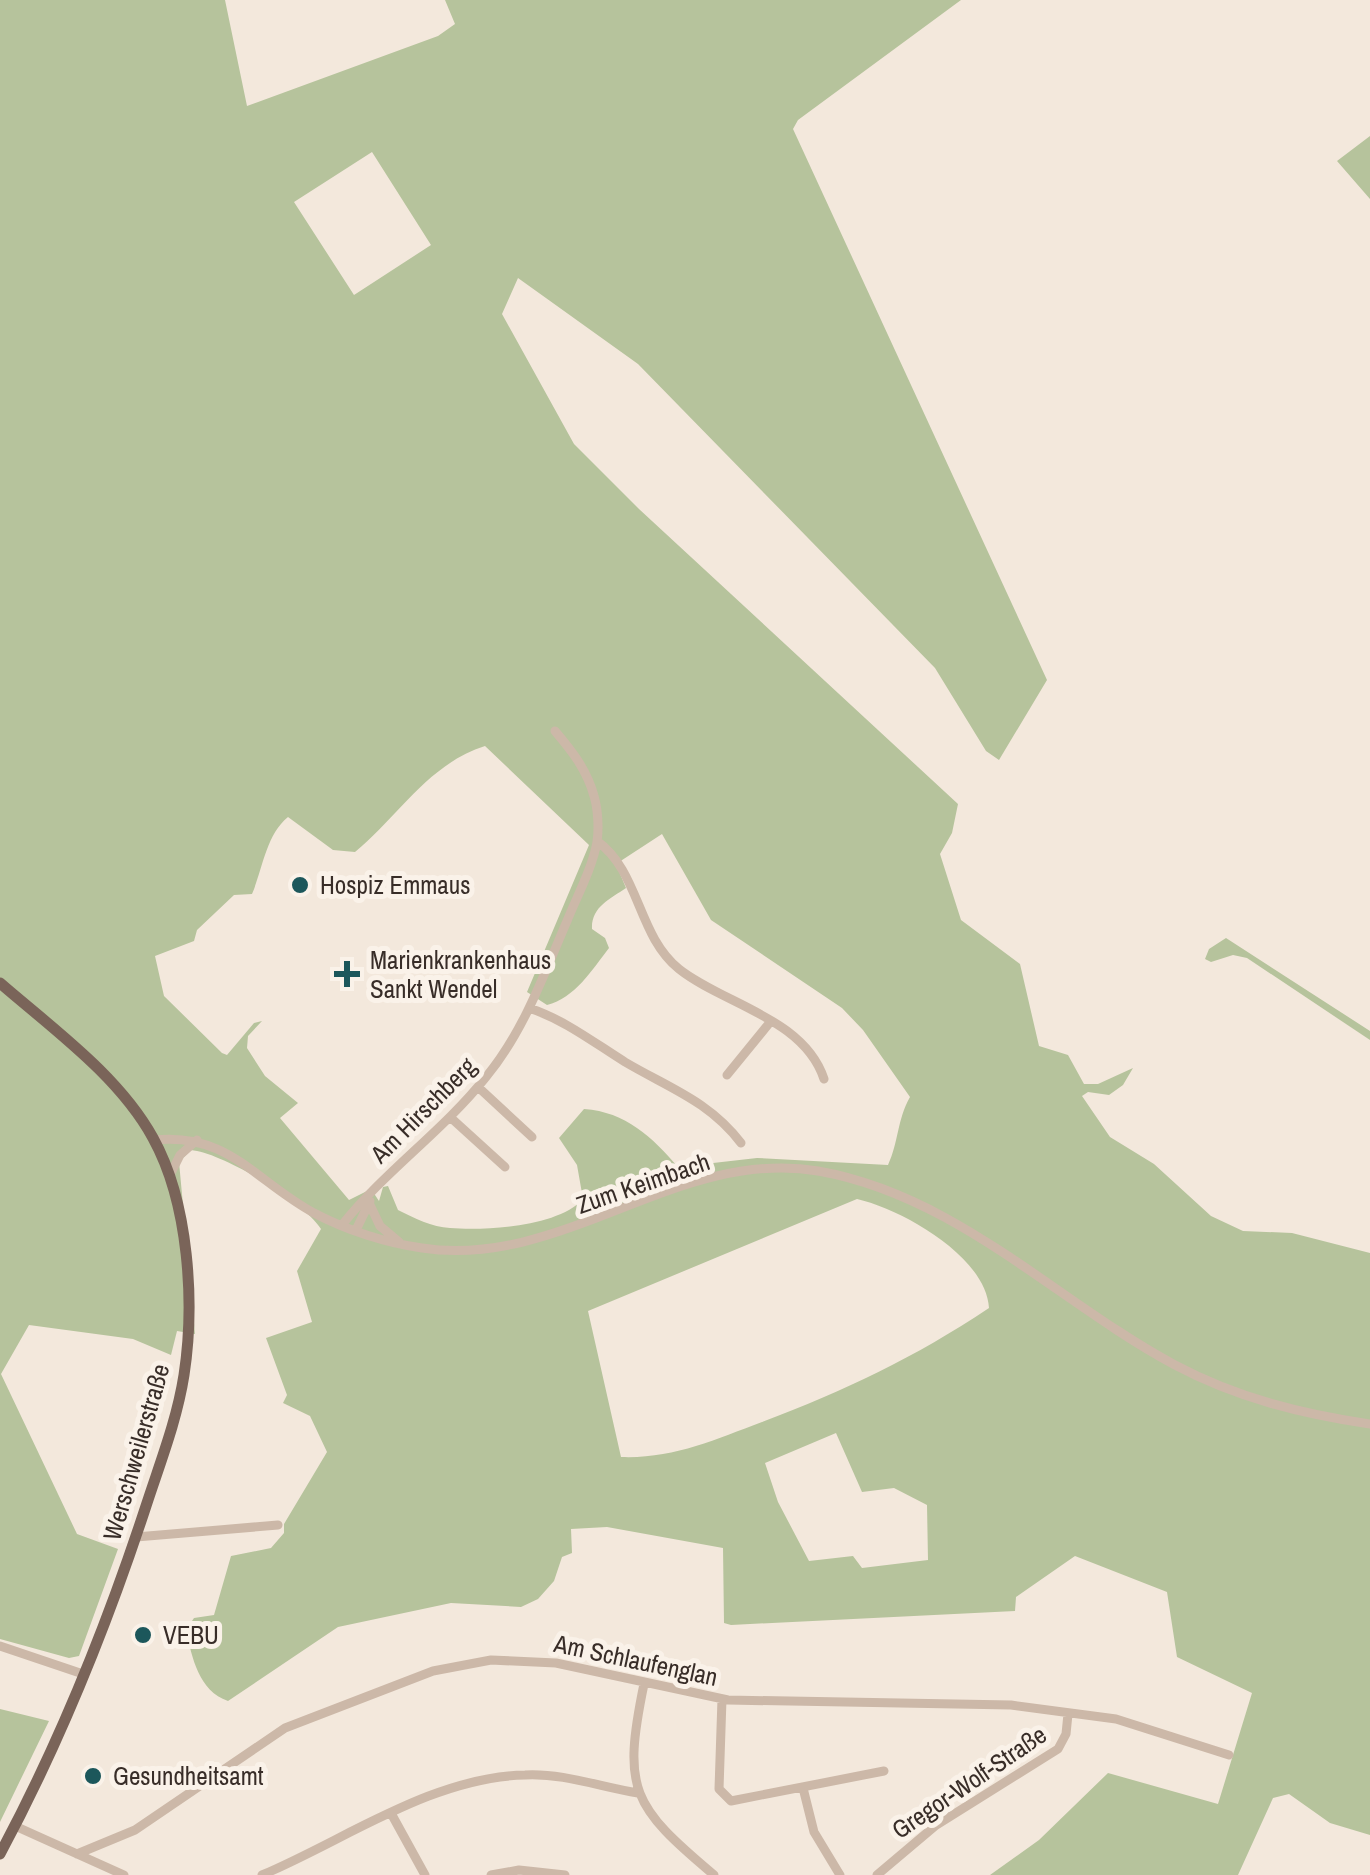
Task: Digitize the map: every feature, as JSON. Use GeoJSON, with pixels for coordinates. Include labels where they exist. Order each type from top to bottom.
{"type":"FeatureCollection","features":[{"type":"Feature","properties":{"kind":"main road","name":"Werschweilerstraße"},"geometry":{"type":"LineString","coordinates":[[0,983],[104,1077],[157,1146],[169,1178],[183,1252],[188,1340],[176,1412],[107,1621],[0,1854]]}},
{"type":"Feature","properties":{"kind":"street","name":"Am Hirschberg"},"geometry":{"type":"LineString","coordinates":[[342,1224],[371,1189],[478,1087],[516,1036],[529,1008],[597,841],[595,798],[582,764],[556,731]]}},
{"type":"Feature","properties":{"kind":"street"},"geometry":{"type":"LineString","coordinates":[[597,841],[618,860],[653,939],[665,955],[691,977],[771,1021],[798,1044],[824,1079]]}},
{"type":"Feature","properties":{"kind":"street"},"geometry":{"type":"LineString","coordinates":[[529,1008],[570,1025],[630,1065],[718,1115],[741,1143]]}},
{"type":"Feature","properties":{"kind":"street"},"geometry":{"type":"LineString","coordinates":[[727,1074],[771,1021]]}},
{"type":"Feature","properties":{"kind":"street"},"geometry":{"type":"LineString","coordinates":[[478,1087],[532,1137]]}},
{"type":"Feature","properties":{"kind":"street"},"geometry":{"type":"LineString","coordinates":[[450,1117],[505,1167]]}},
{"type":"Feature","properties":{"kind":"street"},"geometry":{"type":"LineString","coordinates":[[169,1178],[188,1147],[198,1140]]}},
{"type":"Feature","properties":{"kind":"street","name":"Zum Keimbach"},"geometry":{"type":"LineString","coordinates":[[157,1146],[198,1140],[232,1156],[312,1212],[402,1244],[446,1251],[512,1246],[724,1175],[815,1170],[902,1195],[964,1228],[1145,1348],[1213,1383],[1285,1408],[1370,1424]]}},
{"type":"Feature","properties":{"kind":"street"},"geometry":{"type":"LineString","coordinates":[[157,1146],[188,1147]]}},
{"type":"Feature","properties":{"kind":"street","name":"Am Hirschberg"},"geometry":{"type":"LineString","coordinates":[[356,1230],[370,1205],[371,1189]]}},
{"type":"Feature","properties":{"kind":"street"},"geometry":{"type":"LineString","coordinates":[[370,1205],[380,1226],[402,1244]]}},
{"type":"Feature","properties":{"kind":"street"},"geometry":{"type":"LineString","coordinates":[[136,1537],[278,1525]]}},
{"type":"Feature","properties":{"kind":"street"},"geometry":{"type":"LineString","coordinates":[[0,1646],[83,1674]]}},
{"type":"Feature","properties":{"kind":"street","name":"Am Schlaufenglan"},"geometry":{"type":"LineString","coordinates":[[77,1854],[135,1830],[285,1728],[433,1671],[512,1658],[556,1663],[722,1699],[986,1702],[1116,1719],[1229,1755]]}},
{"type":"Feature","properties":{"kind":"street"},"geometry":{"type":"LineString","coordinates":[[644,1684],[632,1740],[638,1793],[664,1832],[714,1875]]}},
{"type":"Feature","properties":{"kind":"street"},"geometry":{"type":"LineString","coordinates":[[722,1699],[721,1795],[739,1802],[884,1771]]}},
{"type":"Feature","properties":{"kind":"street","name":"Gregor-Wolf-Straße"},"geometry":{"type":"LineString","coordinates":[[877,1875],[935,1826],[1058,1748],[1066,1734],[1068,1714]]}},
{"type":"Feature","properties":{"kind":"street"},"geometry":{"type":"LineString","coordinates":[[270,1874],[452,1789],[506,1776],[556,1776],[638,1793]]}},
{"type":"Feature","properties":{"kind":"street"},"geometry":{"type":"LineString","coordinates":[[803,1788],[814,1832],[840,1875]]}},
{"type":"Feature","properties":{"kind":"street"},"geometry":{"type":"LineString","coordinates":[[392,1814],[425,1875]]}},
{"type":"Feature","properties":{"kind":"street"},"geometry":{"type":"LineString","coordinates":[[15,1826],[124,1875]]}},
{"type":"Feature","properties":{"kind":"street"},"geometry":{"type":"LineString","coordinates":[[491,1875],[519,1870],[564,1875]]}},
{"type":"Feature","properties":{"kind":"green space"},"geometry":{"type":"Polygon","coordinates":[[[0,0],[225,0],[247,106],[438,36],[455,24],[445,0],[961,0],[798,120],[793,129],[1047,680],[999,760],[986,751],[935,668],[638,364],[518,278],[502,314],[574,444],[958,804],[952,833],[940,854],[961,920],[1020,964],[1039,1046],[1068,1055],[1084,1084],[1098,1084],[1133,1068],[1123,1085],[1109,1095],[1088,1092],[1082,1096],[1110,1137],[1154,1164],[1211,1216],[1243,1231],[1292,1233],[1370,1253],[1370,1835],[1330,1823],[1289,1794],[1273,1798],[1238,1875],[990,1875],[1039,1840],[1108,1773],[1218,1804],[1252,1693],[1177,1657],[1167,1592],[1075,1556],[1016,1597],[1015,1611],[731,1625],[724,1623],[723,1548],[607,1527],[571,1529],[572,1553],[562,1557],[554,1581],[538,1599],[521,1607],[451,1603],[338,1627],[228,1701],[218,1696],[198,1672],[186,1630],[194,1618],[214,1615],[231,1556],[271,1548],[284,1533],[284,1524],[327,1452],[310,1416],[283,1403],[287,1395],[266,1338],[312,1322],[297,1271],[321,1229],[298,1205],[261,1180],[222,1160],[191,1150],[179,1162],[195,1334],[177,1331],[171,1355],[133,1339],[29,1325],[1,1374],[77,1534],[118,1549],[79,1656],[69,1658],[0,1639],[0,0]],[[372,152],[294,202],[354,295],[431,245],[372,152]],[[485,746],[465,754],[430,778],[355,852],[333,850],[288,817],[270,842],[252,894],[234,895],[197,930],[194,941],[155,956],[164,996],[222,1053],[227,1055],[254,1023],[262,1021],[248,1036],[247,1048],[265,1076],[298,1103],[280,1118],[349,1200],[371,1189],[379,1201],[383,1187],[388,1186],[398,1210],[450,1228],[500,1228],[556,1216],[583,1199],[577,1165],[559,1138],[584,1109],[613,1115],[637,1128],[678,1167],[757,1158],[888,1165],[910,1097],[863,1030],[842,1008],[711,920],[662,834],[616,864],[626,888],[603,904],[595,915],[592,929],[605,938],[609,948],[589,974],[566,996],[547,1005],[527,992],[589,845],[485,746]],[[857,1199],[588,1311],[621,1457],[640,1457],[693,1447],[793,1410],[906,1358],[989,1308],[984,1289],[958,1253],[917,1224],[857,1199]],[[836,1433],[765,1463],[778,1502],[809,1561],[853,1556],[862,1568],[928,1560],[927,1505],[894,1488],[862,1492],[836,1433]]]}},
{"type":"Feature","properties":{"kind":"green space"},"geometry":{"type":"Polygon","coordinates":[[[1370,136],[1370,199],[1337,161],[1370,136]]]}},
{"type":"Feature","properties":{"kind":"green space"},"geometry":{"type":"Polygon","coordinates":[[[1226,938],[1370,1031],[1370,1040],[1247,958],[1233,955],[1211,962],[1205,959],[1209,949],[1226,938]]]}},
{"type":"Feature","properties":{"kind":"green space"},"geometry":{"type":"Polygon","coordinates":[[[0,1709],[49,1721],[0,1822],[0,1709]]]}},
{"type":"Feature","properties":{"kind":"place","name":"Hospiz Emmaus"},"geometry":{"type":"Point","coordinates":[300,885]}},
{"type":"Feature","properties":{"kind":"place","name":"Marienkrankenhaus Sankt Wendel"},"geometry":{"type":"Point","coordinates":[347,974]}},
{"type":"Feature","properties":{"kind":"place","name":"VEBU"},"geometry":{"type":"Point","coordinates":[143,1635]}},
{"type":"Feature","properties":{"kind":"place","name":"Gesundheitsamt"},"geometry":{"type":"Point","coordinates":[93,1776]}}]}
